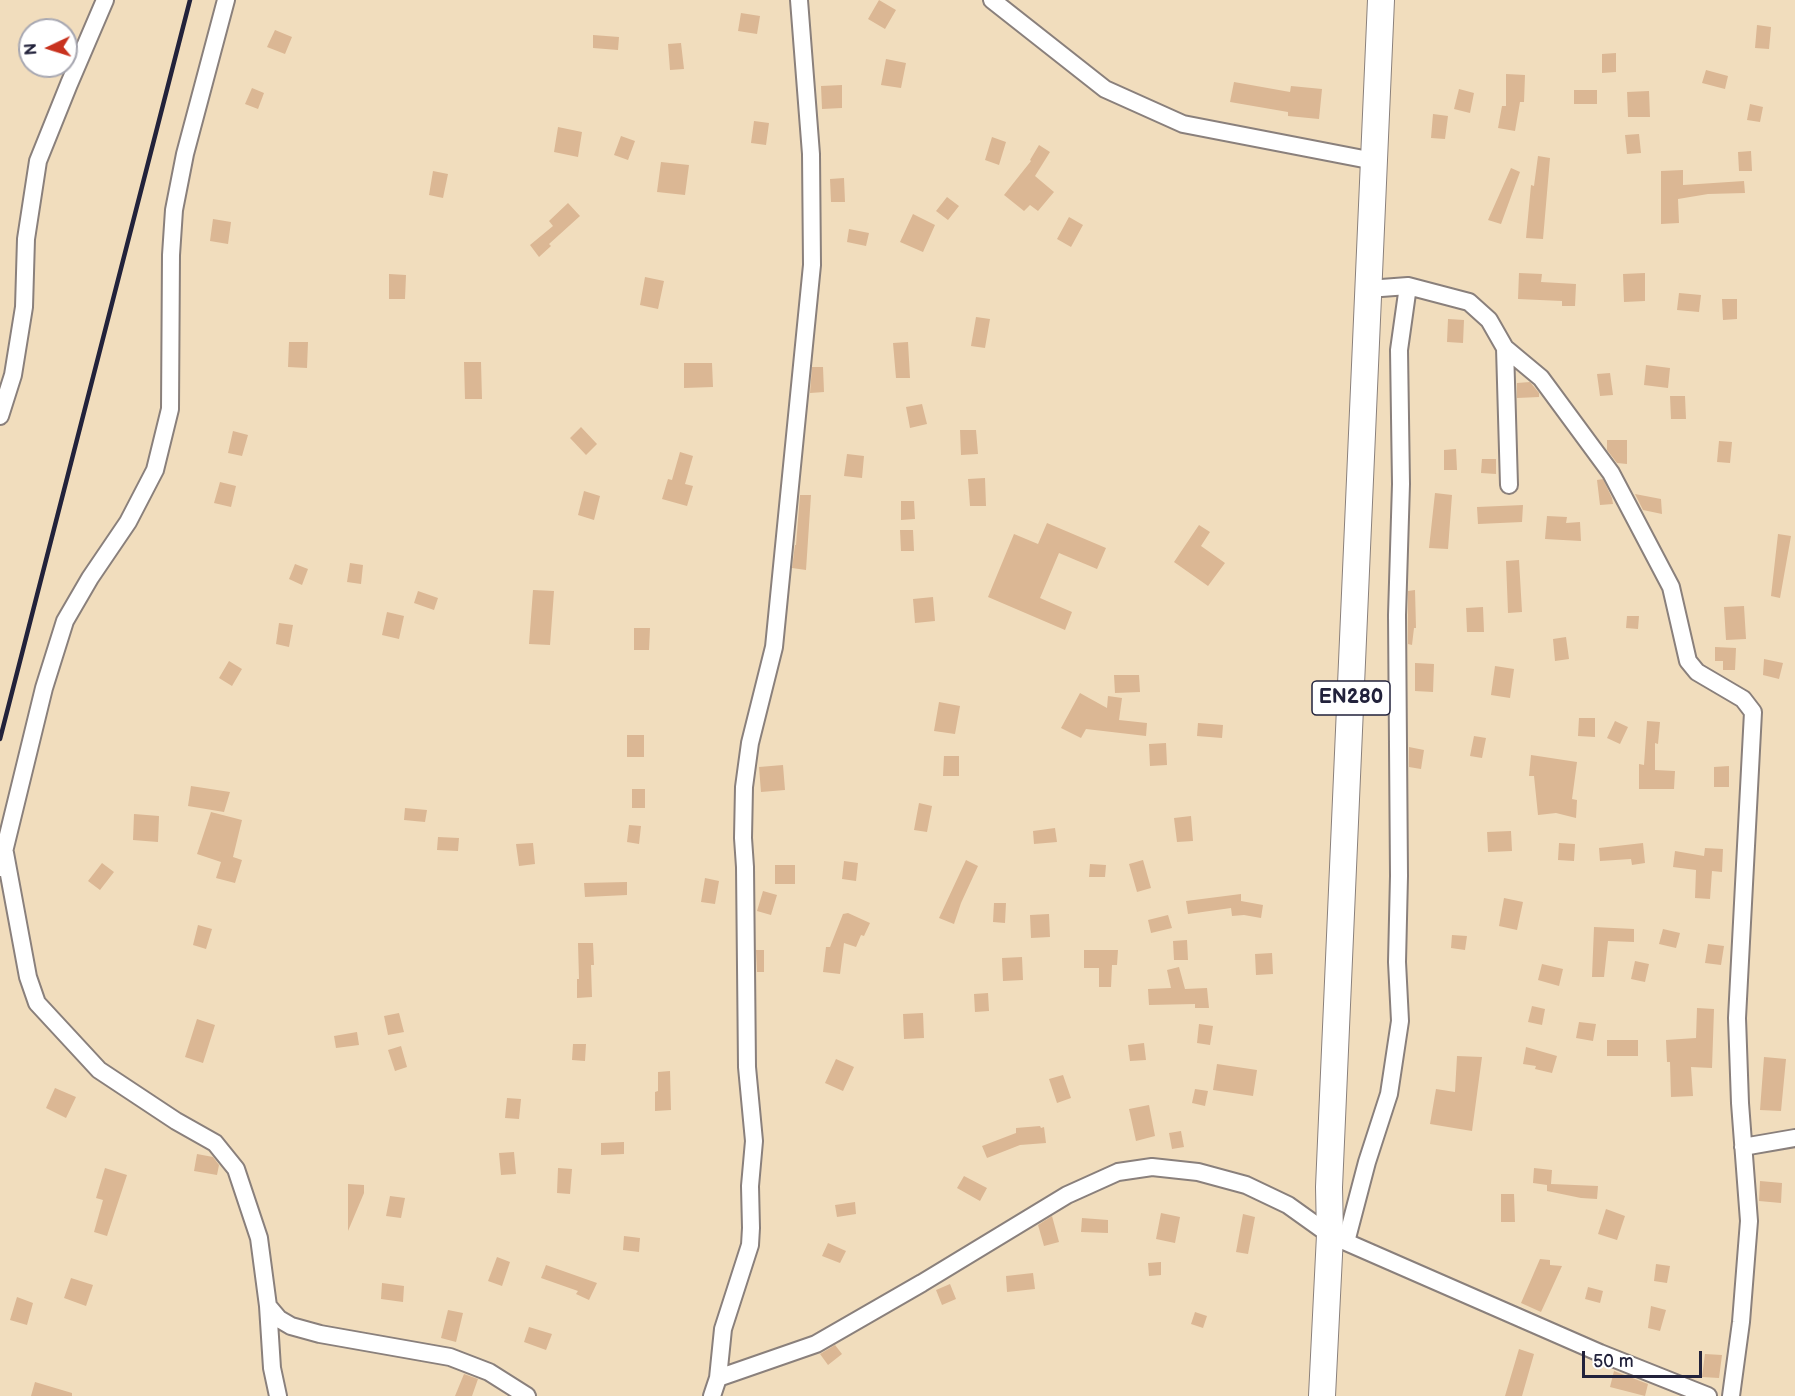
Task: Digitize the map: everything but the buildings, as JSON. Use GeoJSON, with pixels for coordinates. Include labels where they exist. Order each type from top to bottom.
{"type":"FeatureCollection","features":[{"type":"Feature","properties":{"kind":"main road","name":"EN280"},"geometry":{"type":"LineString","coordinates":[[1322,1396],[1338,1238],[1330,1175],[1381,0]]}},
{"type":"Feature","properties":{"kind":"street"},"geometry":{"type":"LineString","coordinates":[[0,416],[13,375],[24,307],[26,239],[38,161],[105,0]]}},
{"type":"Feature","properties":{"kind":"street"},"geometry":{"type":"LineString","coordinates":[[0,868],[44,688],[65,621],[90,578],[128,522],[155,470],[170,409],[171,255],[174,210],[185,154],[226,0]]}},
{"type":"Feature","properties":{"kind":"street"},"geometry":{"type":"LineString","coordinates":[[712,1396],[718,1378],[723,1329],[750,1245],[750,1186],[754,1141],[747,1067],[745,867],[742,838],[744,786],[750,743],[774,647],[812,265],[811,154],[799,0]]}},
{"type":"Feature","properties":{"kind":"street"},"geometry":{"type":"LineString","coordinates":[[992,0],[1105,89],[1183,124],[1374,161]]}},
{"type":"Feature","properties":{"kind":"street"},"geometry":{"type":"LineString","coordinates":[[1338,1238],[1367,1162],[1389,1094],[1400,1021],[1397,962],[1399,876],[1397,615],[1401,484],[1399,350],[1408,286]]}},
{"type":"Feature","properties":{"kind":"street"},"geometry":{"type":"LineString","coordinates":[[1368,289],[1408,286],[1469,302],[1489,320],[1505,348],[1541,378],[1618,485],[1671,587],[1688,661],[1697,672],[1743,699],[1753,712],[1737,1018],[1749,1221],[1741,1322],[1731,1396]]}},
{"type":"Feature","properties":{"kind":"street"},"geometry":{"type":"LineString","coordinates":[[1505,348],[1509,485]]}},
{"type":"Feature","properties":{"kind":"street"},"geometry":{"type":"LineString","coordinates":[[5,850],[28,977],[37,1003],[99,1070],[176,1121],[215,1143],[236,1169],[259,1238],[268,1306],[272,1368],[278,1396]]}},
{"type":"Feature","properties":{"kind":"street"},"geometry":{"type":"LineString","coordinates":[[1743,1147],[1795,1138]]}},
{"type":"Feature","properties":{"kind":"street"},"geometry":{"type":"LineString","coordinates":[[718,1378],[816,1344],[922,1283],[1066,1195],[1118,1172],[1152,1167],[1198,1172],[1246,1185],[1288,1205],[1338,1238],[1600,1353],[1708,1396]]}},
{"type":"Feature","properties":{"kind":"street"},"geometry":{"type":"LineString","coordinates":[[268,1306],[279,1319],[291,1326],[320,1334],[450,1357],[489,1372],[527,1396]]}},
{"type":"Feature","properties":{"kind":"railway"},"geometry":{"type":"LineString","coordinates":[[0,739],[190,0]]}}]}
